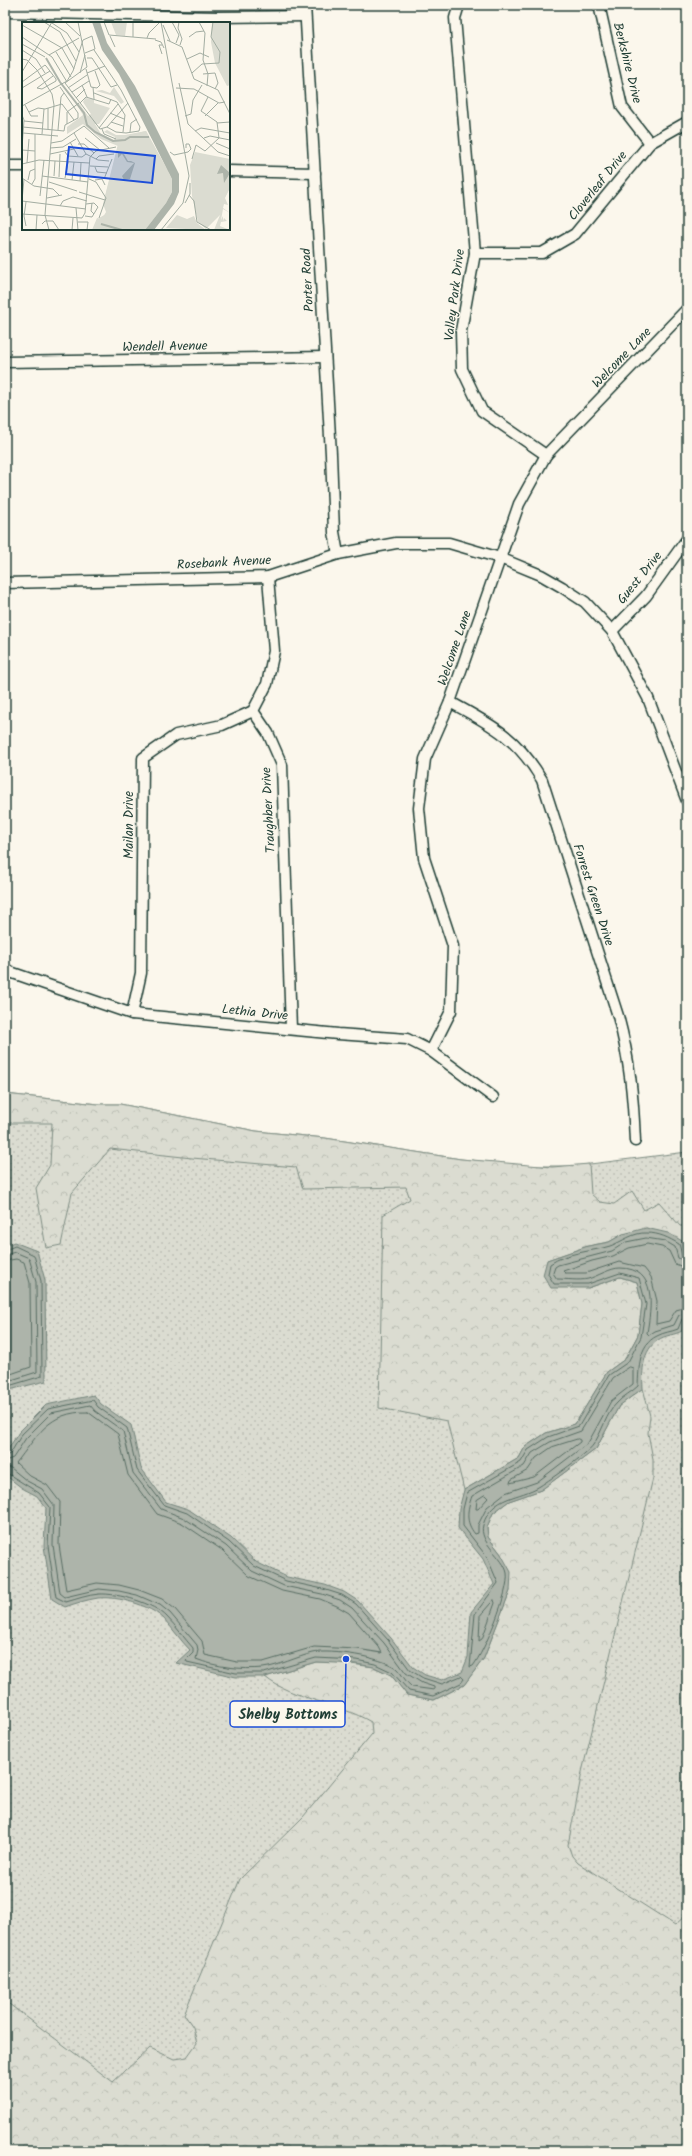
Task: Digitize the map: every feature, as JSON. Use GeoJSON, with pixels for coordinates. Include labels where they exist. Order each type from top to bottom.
{"type":"FeatureCollection","features":[{"type":"Feature","properties":{"kind":"street","name":"Porter Road"},"geometry":{"type":"LineString","coordinates":[[305,5],[332,504],[338,554]]}},
{"type":"Feature","properties":{"kind":"street","name":"Valley Park Drive"},"geometry":{"type":"LineString","coordinates":[[459,5],[455,18],[475,253],[461,331],[462,369],[482,411],[546,455]]}},
{"type":"Feature","properties":{"kind":"street","name":"Berkshire Drive"},"geometry":{"type":"LineString","coordinates":[[599,5],[622,107],[650,143]]}},
{"type":"Feature","properties":{"kind":"street"},"geometry":{"type":"LineString","coordinates":[[5,12],[218,17],[306,16]]}},
{"type":"Feature","properties":{"kind":"street","name":"Cloverleaf Drive"},"geometry":{"type":"LineString","coordinates":[[475,253],[542,253],[575,234],[650,143],[687,122]]}},
{"type":"Feature","properties":{"kind":"street"},"geometry":{"type":"LineString","coordinates":[[5,166],[22,166]]}},
{"type":"Feature","properties":{"kind":"street"},"geometry":{"type":"LineString","coordinates":[[230,171],[315,173]]}},
{"type":"Feature","properties":{"kind":"street","name":"Welcome Lane"},"geometry":{"type":"LineString","coordinates":[[431,1051],[451,1011],[453,946],[424,858],[419,808],[425,760],[450,702],[519,504],[546,455],[687,309]]}},
{"type":"Feature","properties":{"kind":"street","name":"Wendell Avenue"},"geometry":{"type":"LineString","coordinates":[[5,362],[325,357]]}},
{"type":"Feature","properties":{"kind":"street","name":"Guest Drive"},"geometry":{"type":"LineString","coordinates":[[612,631],[646,596],[687,538]]}},
{"type":"Feature","properties":{"kind":"street","name":"Rosebank Avenue"},"geometry":{"type":"LineString","coordinates":[[5,583],[268,577],[338,554],[396,543],[449,543],[500,558],[541,575],[562,587],[585,602],[612,631],[648,698],[687,798]]}},
{"type":"Feature","properties":{"kind":"street"},"geometry":{"type":"LineString","coordinates":[[253,711],[268,684],[274,650],[268,577]]}},
{"type":"Feature","properties":{"kind":"street","name":"Forrest Green Drive"},"geometry":{"type":"LineString","coordinates":[[450,702],[505,734],[526,755],[545,787],[622,1031],[633,1091],[635,1141]]}},
{"type":"Feature","properties":{"kind":"street","name":"Mailan Drive"},"geometry":{"type":"LineString","coordinates":[[132,1014],[141,973],[143,758],[176,734],[222,725],[253,711]]}},
{"type":"Feature","properties":{"kind":"street","name":"Traughber Drive"},"geometry":{"type":"LineString","coordinates":[[253,711],[268,733],[282,765],[291,1029]]}},
{"type":"Feature","properties":{"kind":"street","name":"Lethia Drive"},"geometry":{"type":"LineString","coordinates":[[5,969],[132,1014],[407,1039],[431,1051],[493,1097]]}},
{"type":"Feature","properties":{"kind":"green space"},"geometry":{"type":"Polygon","coordinates":[[[5,1094],[98,1104],[120,1104],[256,1131],[325,1138],[461,1159],[530,1166],[574,1166],[687,1152],[687,2151],[5,2151],[5,1094]]]}},
{"type":"Feature","properties":{"kind":"green space"},"geometry":{"type":"Polygon","coordinates":[[[5,1094],[98,1104],[120,1104],[256,1131],[325,1138],[461,1159],[552,1167],[589,1164],[591,1194],[600,1202],[614,1204],[632,1191],[644,1210],[659,1202],[680,1226],[687,1226],[687,1270],[684,1242],[623,1234],[609,1242],[588,1246],[547,1260],[588,1288],[620,1277],[637,1282],[642,1304],[638,1335],[625,1359],[607,1372],[575,1424],[546,1433],[525,1447],[519,1458],[464,1490],[447,1421],[379,1408],[383,1215],[410,1199],[406,1187],[303,1189],[296,1167],[110,1149],[72,1193],[61,1245],[46,1248],[36,1188],[50,1165],[52,1123],[5,1123],[5,1094]]]}},
{"type":"Feature","properties":{"kind":"green space"},"geometry":{"type":"Polygon","coordinates":[[[643,1388],[650,1416],[648,1433],[653,1459],[653,1478],[582,1772],[568,1845],[572,1856],[578,1863],[675,1925],[687,1914],[687,2151],[5,2151],[5,2001],[113,2082],[150,2048],[174,2059],[187,2057],[197,2043],[193,2027],[184,2014],[240,1879],[303,1817],[372,1734],[371,1722],[345,1710],[288,1691],[265,1677],[316,1662],[335,1662],[374,1667],[391,1675],[407,1695],[434,1700],[464,1685],[484,1658],[510,1591],[501,1554],[488,1537],[487,1527],[493,1513],[509,1501],[541,1490],[596,1449],[619,1406],[643,1388]]]}},
{"type":"Feature","properties":{"kind":"water"},"geometry":{"type":"Polygon","coordinates":[[[646,1228],[668,1233],[684,1242],[688,1299],[682,1331],[661,1338],[649,1350],[643,1368],[643,1388],[619,1406],[596,1449],[541,1490],[509,1501],[493,1513],[487,1527],[488,1537],[501,1554],[511,1572],[510,1591],[484,1658],[464,1685],[434,1700],[407,1695],[391,1675],[374,1667],[356,1664],[316,1662],[265,1677],[236,1677],[176,1663],[190,1650],[164,1619],[151,1610],[133,1602],[115,1598],[98,1598],[65,1607],[52,1599],[44,1546],[46,1508],[37,1496],[22,1488],[5,1475],[5,1454],[19,1432],[46,1405],[94,1395],[101,1404],[131,1425],[141,1468],[166,1502],[188,1509],[231,1538],[256,1562],[287,1577],[325,1585],[344,1592],[358,1601],[391,1638],[413,1667],[425,1675],[442,1680],[462,1672],[468,1657],[471,1612],[494,1584],[483,1559],[458,1528],[459,1509],[464,1490],[519,1458],[525,1447],[546,1433],[575,1424],[607,1372],[625,1359],[638,1335],[642,1304],[637,1282],[620,1277],[588,1288],[551,1288],[543,1275],[547,1260],[588,1246],[609,1242],[623,1234],[646,1228]]]}},
{"type":"Feature","properties":{"kind":"water"},"geometry":{"type":"Polygon","coordinates":[[[14,1242],[37,1251],[45,1280],[46,1381],[5,1391],[5,1246],[14,1242]]]}},
{"type":"Feature","properties":{"kind":"place","name":"Shelby Bottoms"},"geometry":{"type":"Point","coordinates":[346,1659]}}]}
